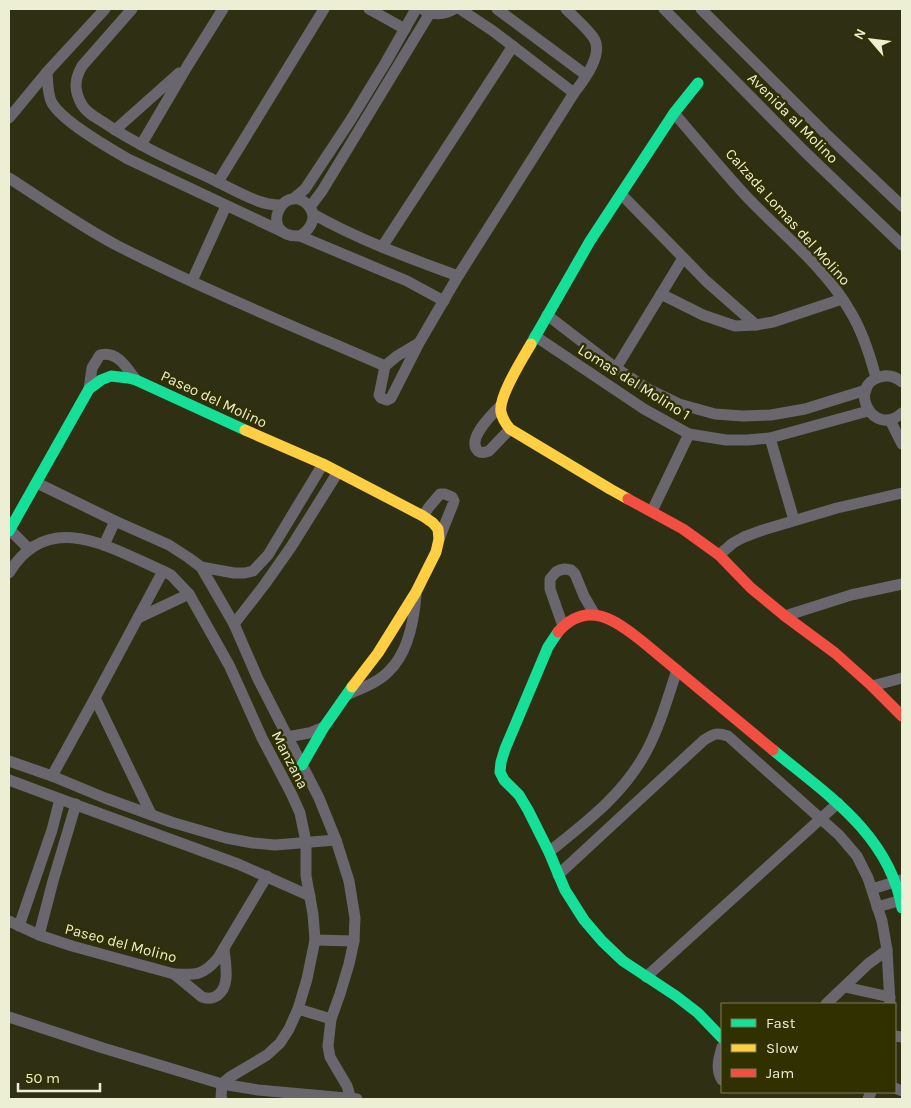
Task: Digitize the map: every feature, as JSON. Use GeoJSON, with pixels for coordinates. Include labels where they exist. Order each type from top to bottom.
{"type":"FeatureCollection","features":[{"type":"Feature","properties":{"kind":"street"},"geometry":{"type":"LineString","coordinates":[[9,118],[47,72],[105,9]]}},
{"type":"Feature","properties":{"kind":"street"},"geometry":{"type":"LineString","coordinates":[[132,9],[82,66],[77,75],[77,93],[83,106],[89,113],[141,145],[260,202],[280,205]]}},
{"type":"Feature","properties":{"kind":"street"},"geometry":{"type":"LineString","coordinates":[[141,145],[223,9]]}},
{"type":"Feature","properties":{"kind":"street"},"geometry":{"type":"LineString","coordinates":[[218,182],[324,9]]}},
{"type":"Feature","properties":{"kind":"street"},"geometry":{"type":"LineString","coordinates":[[369,9],[405,30]]}},
{"type":"Feature","properties":{"kind":"street"},"geometry":{"type":"LineString","coordinates":[[283,232],[278,226],[276,219],[280,205],[293,199],[305,189],[350,121],[416,9]]}},
{"type":"Feature","properties":{"kind":"street"},"geometry":{"type":"LineString","coordinates":[[311,211],[426,11],[438,14],[454,9]]}},
{"type":"Feature","properties":{"kind":"street"},"geometry":{"type":"LineString","coordinates":[[460,9],[493,31],[574,93]]}},
{"type":"Feature","properties":{"kind":"street"},"geometry":{"type":"LineString","coordinates":[[419,343],[384,366],[379,395],[381,398],[388,400],[390,398],[458,276],[596,58],[598,46],[594,38],[566,9]]}},
{"type":"Feature","properties":{"kind":"street","name":"Avenida al Molino"},"geometry":{"type":"LineString","coordinates":[[664,9],[805,152],[902,245]]}},
{"type":"Feature","properties":{"kind":"street","name":"Avenida al Molino"},"geometry":{"type":"LineString","coordinates":[[701,9],[825,133],[902,206]]}},
{"type":"Feature","properties":{"kind":"street"},"geometry":{"type":"LineString","coordinates":[[500,10],[586,75]]}},
{"type":"Feature","properties":{"kind":"street"},"geometry":{"type":"LineString","coordinates":[[382,247],[513,46]]}},
{"type":"Feature","properties":{"kind":"street"},"geometry":{"type":"LineString","coordinates":[[115,130],[188,65]]}},
{"type":"Feature","properties":{"kind":"street"},"geometry":{"type":"LineString","coordinates":[[47,72],[48,88],[52,103],[62,114],[80,129],[128,159],[291,236],[300,236],[407,281],[444,301]]}},
{"type":"Feature","properties":{"kind":"street"},"geometry":{"type":"LineString","coordinates":[[510,429],[489,450],[481,453],[476,448],[478,432],[499,408],[502,398],[535,336],[590,241],[674,113],[698,83]]}},
{"type":"Feature","properties":{"kind":"street","name":"Calzada Lomas del Molino"},"geometry":{"type":"LineString","coordinates":[[674,113],[746,196],[823,274],[851,311],[870,357],[876,378]]}},
{"type":"Feature","properties":{"kind":"street"},"geometry":{"type":"LineString","coordinates":[[9,178],[77,222],[118,245],[192,281],[384,366]]}},
{"type":"Feature","properties":{"kind":"street"},"geometry":{"type":"LineString","coordinates":[[620,194],[706,281],[756,325]]}},
{"type":"Feature","properties":{"kind":"street"},"geometry":{"type":"LineString","coordinates":[[293,199],[306,202],[311,211],[312,223],[308,231],[300,236]]}},
{"type":"Feature","properties":{"kind":"street"},"geometry":{"type":"LineString","coordinates":[[192,281],[226,206]]}},
{"type":"Feature","properties":{"kind":"street"},"geometry":{"type":"LineString","coordinates":[[311,211],[345,231],[458,276]]}},
{"type":"Feature","properties":{"kind":"street"},"geometry":{"type":"LineString","coordinates":[[616,368],[683,258]]}},
{"type":"Feature","properties":{"kind":"street"},"geometry":{"type":"LineString","coordinates":[[661,294],[703,315],[735,326],[773,322],[842,299]]}},
{"type":"Feature","properties":{"kind":"street","name":"Lomas del Molino 1"},"geometry":{"type":"LineString","coordinates":[[547,315],[616,368],[648,389],[679,404],[715,414],[742,416],[771,415],[804,409],[866,390]]}},
{"type":"Feature","properties":{"kind":"street","name":"Lomas del Molino 1"},"geometry":{"type":"LineString","coordinates":[[535,336],[644,409],[689,434],[726,440],[770,438],[868,411]]}},
{"type":"Feature","properties":{"kind":"street"},"geometry":{"type":"LineString","coordinates":[[89,389],[92,368],[100,355],[106,353],[120,360],[136,380]]}},
{"type":"Feature","properties":{"kind":"street","name":"Paseo del Molino"},"geometry":{"type":"LineString","coordinates":[[9,531],[89,389],[101,379],[110,376],[121,376],[136,380],[261,438],[324,464],[423,516]]}},
{"type":"Feature","properties":{"kind":"street"},"geometry":{"type":"LineString","coordinates":[[902,381],[889,376],[876,378],[870,383],[864,397],[868,411],[882,420],[890,420],[902,413]]}},
{"type":"Feature","properties":{"kind":"street"},"geometry":{"type":"LineString","coordinates":[[499,408],[501,418],[510,429],[610,489],[652,510],[719,554],[751,588],[835,653],[902,716]]}},
{"type":"Feature","properties":{"kind":"street"},"geometry":{"type":"LineString","coordinates":[[890,420],[902,444]]}},
{"type":"Feature","properties":{"kind":"street"},"geometry":{"type":"LineString","coordinates":[[652,510],[689,434]]}},
{"type":"Feature","properties":{"kind":"street"},"geometry":{"type":"LineString","coordinates":[[770,438],[794,520]]}},
{"type":"Feature","properties":{"kind":"street"},"geometry":{"type":"LineString","coordinates":[[201,567],[245,573],[254,571],[268,555],[324,464]]}},
{"type":"Feature","properties":{"kind":"street"},"geometry":{"type":"LineString","coordinates":[[234,624],[291,547],[338,472]]}},
{"type":"Feature","properties":{"kind":"street"},"geometry":{"type":"LineString","coordinates":[[37,484],[169,545],[201,567],[234,624],[286,738],[319,798],[336,840],[349,881],[355,918],[354,941],[343,986],[331,1019],[328,1046],[330,1057],[353,1099]]}},
{"type":"Feature","properties":{"kind":"street"},"geometry":{"type":"LineString","coordinates":[[719,554],[733,543],[762,530],[838,508],[902,493]]}},
{"type":"Feature","properties":{"kind":"street"},"geometry":{"type":"LineString","coordinates":[[302,766],[324,727],[378,653],[416,592],[436,552],[454,501],[452,497],[445,494],[440,494],[423,516],[438,529],[439,539]]}},
{"type":"Feature","properties":{"kind":"street"},"geometry":{"type":"LineString","coordinates":[[104,545],[115,521]]}},
{"type":"Feature","properties":{"kind":"street"},"geometry":{"type":"LineString","coordinates":[[9,531],[33,546],[15,563],[9,573]]}},
{"type":"Feature","properties":{"kind":"street","name":"Manzana"},"geometry":{"type":"LineString","coordinates":[[33,546],[52,539],[82,538],[104,545],[171,575],[188,594],[229,665],[262,738],[300,813],[306,842],[306,876],[315,940],[307,979],[298,1009],[280,1043],[267,1055],[230,1077],[222,1084]]}},
{"type":"Feature","properties":{"kind":"street"},"geometry":{"type":"LineString","coordinates":[[563,626],[550,588],[550,579],[560,570],[571,570],[575,574],[584,596],[595,615]]}},
{"type":"Feature","properties":{"kind":"street"},"geometry":{"type":"LineString","coordinates":[[52,776],[96,698],[163,571]]}},
{"type":"Feature","properties":{"kind":"street"},"geometry":{"type":"LineString","coordinates":[[254,571],[265,584]]}},
{"type":"Feature","properties":{"kind":"street"},"geometry":{"type":"LineString","coordinates":[[785,616],[851,596],[902,584]]}},
{"type":"Feature","properties":{"kind":"street"},"geometry":{"type":"LineString","coordinates":[[345,696],[376,681],[389,672],[399,659],[408,638],[414,616],[416,592]]}},
{"type":"Feature","properties":{"kind":"street"},"geometry":{"type":"LineString","coordinates":[[138,618],[188,594]]}},
{"type":"Feature","properties":{"kind":"street"},"geometry":{"type":"LineString","coordinates":[[721,1037],[698,1013],[623,961],[584,920],[565,890],[528,810],[519,796],[504,780],[500,772],[505,749],[548,647],[563,626],[572,620],[595,615],[619,625],[677,670],[838,803],[856,819],[899,880],[902,908]]}},
{"type":"Feature","properties":{"kind":"street"},"geometry":{"type":"LineString","coordinates":[[549,852],[594,816],[630,779],[658,727],[677,670]]}},
{"type":"Feature","properties":{"kind":"street"},"geometry":{"type":"LineString","coordinates":[[872,686],[902,678]]}},
{"type":"Feature","properties":{"kind":"street"},"geometry":{"type":"LineString","coordinates":[[240,689],[258,679]]}},
{"type":"Feature","properties":{"kind":"street"},"geometry":{"type":"LineString","coordinates":[[96,698],[151,814]]}},
{"type":"Feature","properties":{"kind":"street"},"geometry":{"type":"LineString","coordinates":[[286,738],[309,733],[324,727]]}},
{"type":"Feature","properties":{"kind":"street"},"geometry":{"type":"LineString","coordinates":[[558,875],[704,740],[713,734],[720,733],[728,736],[839,835],[857,856],[868,878],[882,921],[887,950],[890,1001],[844,986]]}},
{"type":"Feature","properties":{"kind":"street"},"geometry":{"type":"LineString","coordinates":[[9,760],[171,822],[226,838],[275,845],[336,840]]}},
{"type":"Feature","properties":{"kind":"street"},"geometry":{"type":"LineString","coordinates":[[9,780],[238,864],[310,896]]}},
{"type":"Feature","properties":{"kind":"street"},"geometry":{"type":"LineString","coordinates":[[14,923],[52,830],[60,800]]}},
{"type":"Feature","properties":{"kind":"street"},"geometry":{"type":"LineString","coordinates":[[646,977],[838,803]]}},
{"type":"Feature","properties":{"kind":"street"},"geometry":{"type":"LineString","coordinates":[[39,935],[76,804]]}},
{"type":"Feature","properties":{"kind":"street"},"geometry":{"type":"LineString","coordinates":[[122,821],[128,806]]}},
{"type":"Feature","properties":{"kind":"street","name":"Paseo del Molino"},"geometry":{"type":"LineString","coordinates":[[14,923],[39,935],[72,946],[174,974],[199,974],[213,964],[267,876]]}},
{"type":"Feature","properties":{"kind":"street"},"geometry":{"type":"LineString","coordinates":[[872,888],[899,880]]}},
{"type":"Feature","properties":{"kind":"street"},"geometry":{"type":"LineString","coordinates":[[878,907],[902,900]]}},
{"type":"Feature","properties":{"kind":"street"},"geometry":{"type":"LineString","coordinates":[[315,940],[354,941]]}},
{"type":"Feature","properties":{"kind":"street"},"geometry":{"type":"LineString","coordinates":[[174,974],[202,997],[214,998],[225,986],[224,948]]}},
{"type":"Feature","properties":{"kind":"street"},"geometry":{"type":"LineString","coordinates":[[827,1003],[868,964],[887,950]]}},
{"type":"Feature","properties":{"kind":"street"},"geometry":{"type":"LineString","coordinates":[[298,1009],[331,1019]]}},
{"type":"Feature","properties":{"kind":"street"},"geometry":{"type":"LineString","coordinates":[[9,1017],[222,1084],[258,1090],[353,1099]]}},
{"type":"Feature","properties":{"kind":"street"},"geometry":{"type":"LineString","coordinates":[[721,1052],[718,1065],[721,1079]]}},
{"type":"Feature","properties":{"kind":"street"},"geometry":{"type":"LineString","coordinates":[[222,1084],[222,1099]]}},
{"type":"Feature","properties":{"kind":"traffic: fast"},"geometry":{"type":"LineString","coordinates":[[531,344],[590,241],[674,113],[698,83]]}},
{"type":"Feature","properties":{"kind":"traffic: fast"},"geometry":{"type":"LineString","coordinates":[[9,531],[89,389],[101,380],[111,376],[136,380],[245,430]]}},
{"type":"Feature","properties":{"kind":"traffic: fast"},"geometry":{"type":"LineString","coordinates":[[558,632],[548,647],[505,749],[500,772],[504,780],[519,795],[528,810],[565,890],[584,920],[623,961],[698,1013],[721,1037]]}},
{"type":"Feature","properties":{"kind":"traffic: fast"},"geometry":{"type":"LineString","coordinates":[[302,765],[324,727],[352,687]]}},
{"type":"Feature","properties":{"kind":"traffic: fast"},"geometry":{"type":"LineString","coordinates":[[773,750],[834,800],[869,837],[884,858],[895,882],[902,908]]}},
{"type":"Feature","properties":{"kind":"traffic: slow"},"geometry":{"type":"LineString","coordinates":[[531,344],[503,397],[501,412],[506,423],[510,429],[628,499]]}},
{"type":"Feature","properties":{"kind":"traffic: slow"},"geometry":{"type":"LineString","coordinates":[[245,430],[323,464],[423,516],[438,529],[439,539],[436,552],[416,592],[378,653],[352,687]]}},
{"type":"Feature","properties":{"kind":"traffic: jam"},"geometry":{"type":"LineString","coordinates":[[628,499],[683,529],[719,555],[751,588],[835,653],[902,716]]}},
{"type":"Feature","properties":{"kind":"traffic: jam"},"geometry":{"type":"LineString","coordinates":[[558,632],[569,622],[580,617],[591,615],[612,620],[643,642],[773,750]]}}]}
